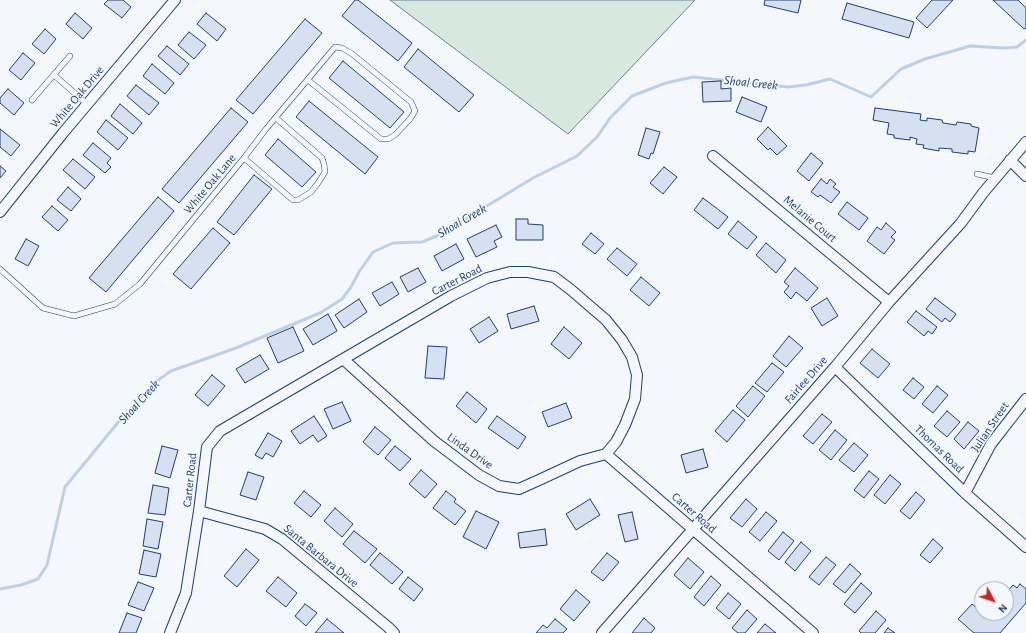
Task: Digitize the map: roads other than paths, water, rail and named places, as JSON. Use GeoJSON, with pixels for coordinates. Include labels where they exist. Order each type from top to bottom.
{"type":"FeatureCollection","features":[{"type":"Feature","properties":{"kind":"street","name":"White Oak Drive"},"geometry":{"type":"LineString","coordinates":[[0,212],[87,104],[175,0]]}},
{"type":"Feature","properties":{"kind":"street","name":"Fairlee Drive"},"geometry":{"type":"LineString","coordinates":[[602,633],[835,367],[889,302],[961,223],[995,178],[1026,142]]}},
{"type":"Feature","properties":{"kind":"street","name":"Melanie Court"},"geometry":{"type":"LineString","coordinates":[[714,156],[889,302]]}},
{"type":"Feature","properties":{"kind":"street"},"geometry":{"type":"LineString","coordinates":[[1010,160],[1026,176]]}},
{"type":"Feature","properties":{"kind":"street","name":"Carter Road"},"geometry":{"type":"LineString","coordinates":[[170,633],[186,593],[207,447],[220,431],[451,296],[487,278],[510,272],[528,272],[554,277],[606,320],[622,340],[632,357],[637,375],[635,399],[616,442],[606,454],[812,633]]}},
{"type":"Feature","properties":{"kind":"street","name":"Linda Drive"},"geometry":{"type":"LineString","coordinates":[[343,359],[434,441],[479,475],[499,486],[519,489],[580,461],[606,454]]}},
{"type":"Feature","properties":{"kind":"street","name":"Thomas Road"},"geometry":{"type":"LineString","coordinates":[[835,367],[966,493],[1026,547]]}},
{"type":"Feature","properties":{"kind":"street","name":"Julian Street"},"geometry":{"type":"LineString","coordinates":[[966,493],[991,444],[1026,399]]}},
{"type":"Feature","properties":{"kind":"street","name":"Santa Barbara Drive"},"geometry":{"type":"LineString","coordinates":[[199,511],[264,529],[282,539],[394,633]]}},
{"type":"Feature","properties":{"kind":"lane","name":"White Oak Lane"},"geometry":{"type":"LineString","coordinates":[[0,269],[43,308],[74,316],[115,304],[140,284],[335,47],[342,48],[351,53],[411,102],[415,111],[410,119],[395,135],[388,139],[381,139],[308,80]]}},
{"type":"Feature","properties":{"kind":"lane"},"geometry":{"type":"LineString","coordinates":[[32,100],[70,56]]}},
{"type":"Feature","properties":{"kind":"lane"},"geometry":{"type":"LineString","coordinates":[[54,75],[87,104]]}},
{"type":"Feature","properties":{"kind":"lane"},"geometry":{"type":"LineString","coordinates":[[244,158],[293,200],[298,200],[311,192],[325,172],[322,158],[276,118]]}},
{"type":"Feature","properties":{"kind":"lane"},"geometry":{"type":"LineString","coordinates":[[977,174],[995,178]]}},
{"type":"Feature","properties":{"kind":"waterway","name":"Shoal Creek"},"geometry":{"type":"LineString","coordinates":[[0,589],[21,585],[38,579],[47,565],[65,487],[120,420],[154,383],[171,371],[236,348],[320,313],[342,299],[373,252],[393,243],[422,242],[439,235],[533,178],[577,156],[597,137],[610,118],[632,96],[666,83],[693,77],[788,87],[806,85],[830,79],[871,97],[901,69],[925,59],[970,46],[1004,48],[1017,47],[1026,40]]}}]}
